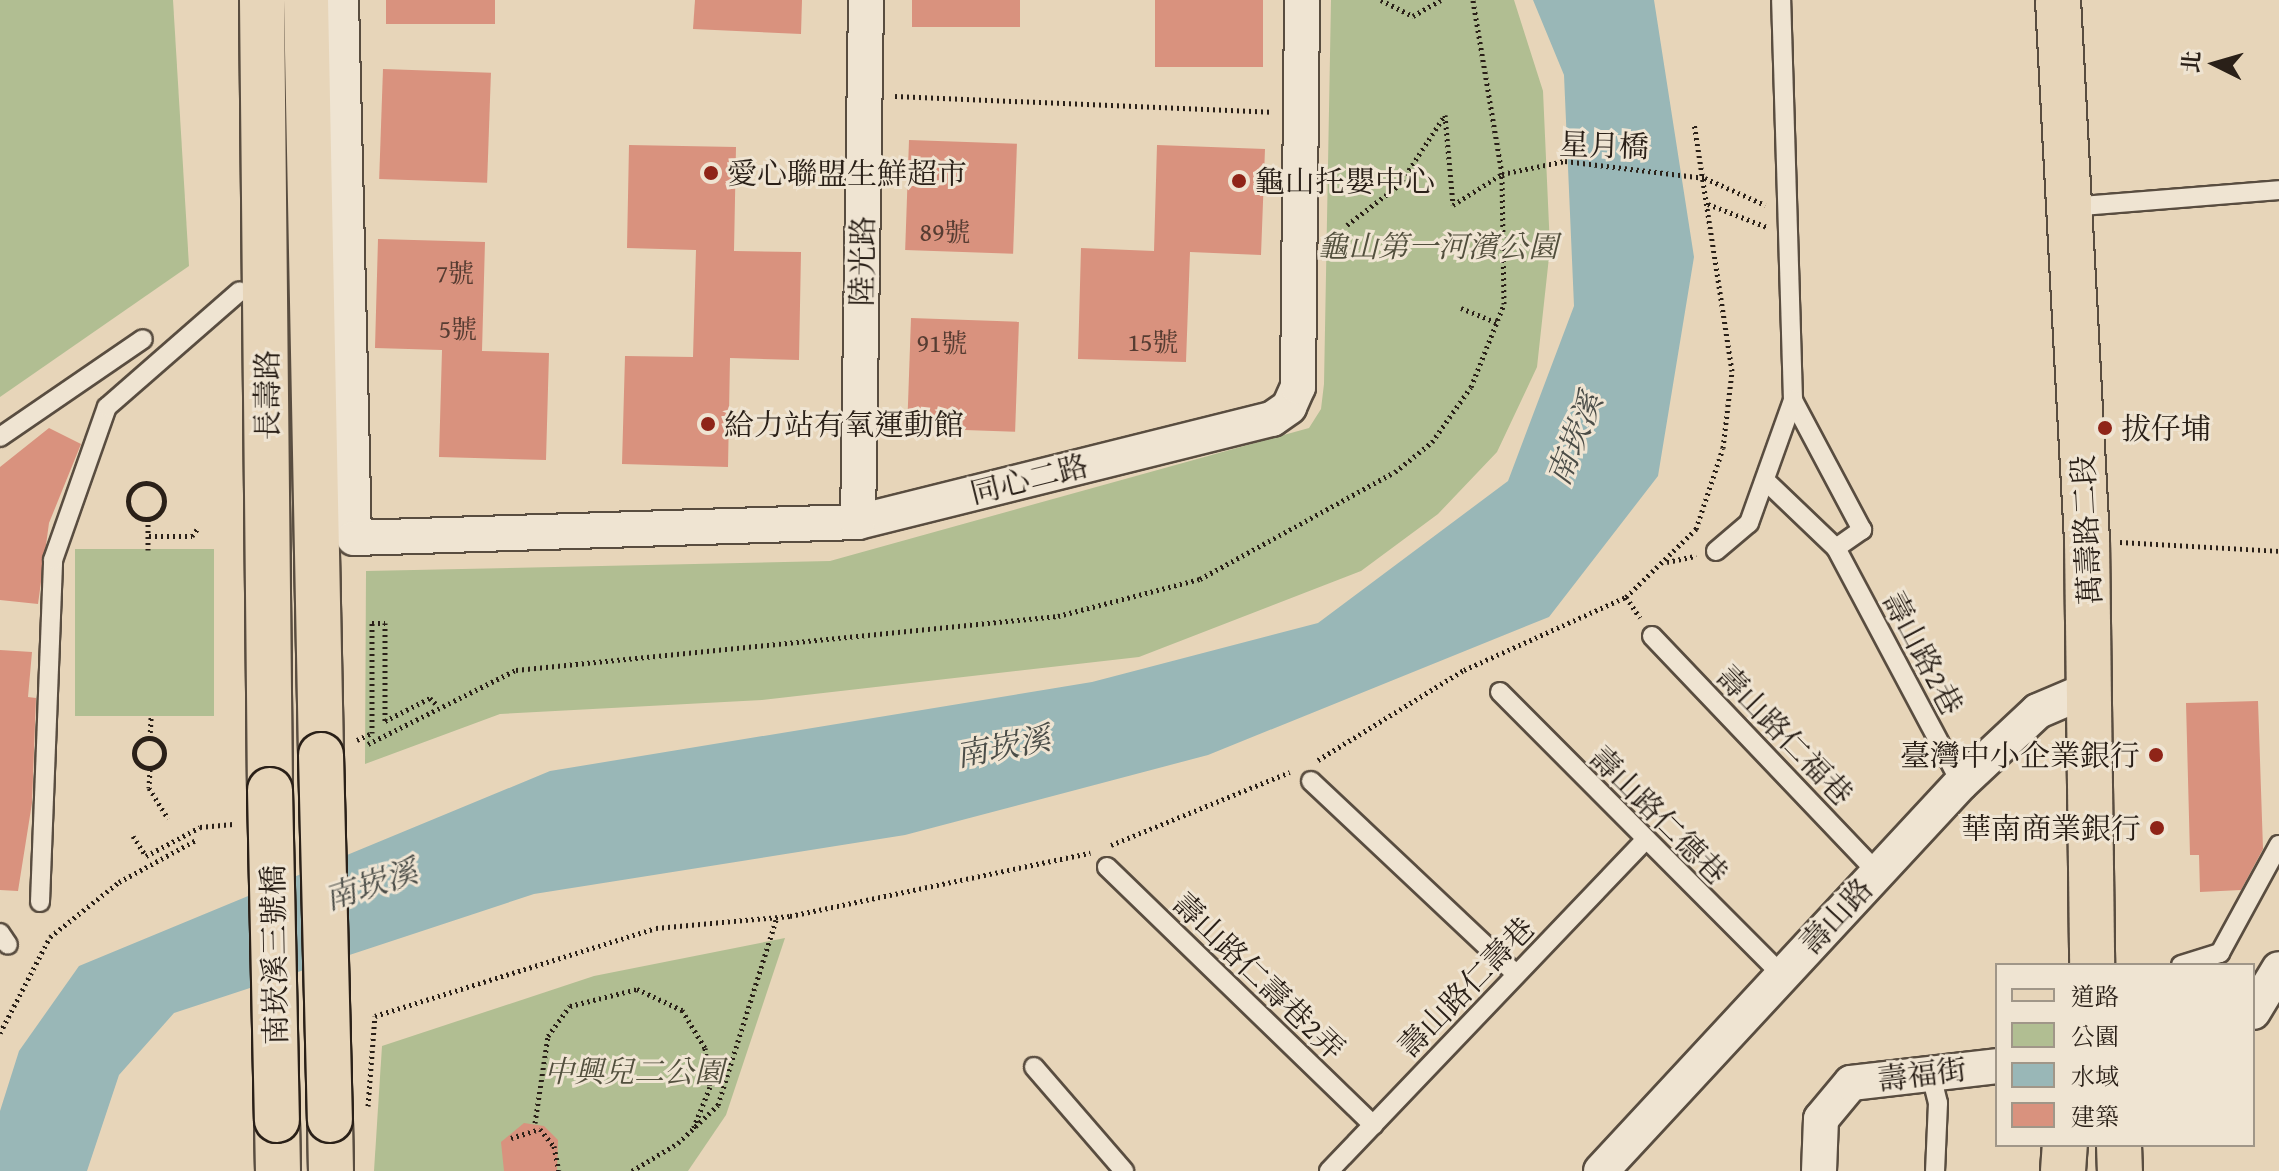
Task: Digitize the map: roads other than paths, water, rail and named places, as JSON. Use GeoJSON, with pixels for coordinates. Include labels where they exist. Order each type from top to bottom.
{"type":"FeatureCollection","features":[{"type":"Feature","properties":{"kind":"main road","name":"長壽路"},"geometry":{"type":"LineString","coordinates":[[262,0],[270,790]]}},
{"type":"Feature","properties":{"kind":"main road","name":"長壽路"},"geometry":{"type":"LineString","coordinates":[[306,0],[332,750]]}},
{"type":"Feature","properties":{"kind":"main road","name":"萬壽路二段"},"geometry":{"type":"LineString","coordinates":[[2058,0],[2087,540],[2092,688],[2092,963]]}},
{"type":"Feature","properties":{"kind":"main road","name":"南崁溪三號橋"},"geometry":{"type":"LineString","coordinates":[[331,1171],[348,1119],[332,750]]}},
{"type":"Feature","properties":{"kind":"main road","name":"南崁溪三號橋"},"geometry":{"type":"LineString","coordinates":[[270,790],[278,1171]]}},
{"type":"Feature","properties":{"kind":"main road"},"geometry":{"type":"LineString","coordinates":[[2063,1171],[2065,1147]]}},
{"type":"Feature","properties":{"kind":"main road"},"geometry":{"type":"LineString","coordinates":[[2119,1147],[2120,1171]]}},
{"type":"Feature","properties":{"kind":"street","name":"同心二路"},"geometry":{"type":"LineString","coordinates":[[341,0],[354,538],[861,521],[1272,419],[1289,407],[1298,387],[1302,0]]}},
{"type":"Feature","properties":{"kind":"street","name":"陸光路"},"geometry":{"type":"LineString","coordinates":[[861,521],[866,0]]}},
{"type":"Feature","properties":{"kind":"street","name":"陸光路"},"geometry":{"type":"LineString","coordinates":[[861,521],[875,0]]}},
{"type":"Feature","properties":{"kind":"street","name":"壽山路"},"geometry":{"type":"LineString","coordinates":[[1601,1171],[1961,783],[2038,711],[2092,688]]}},
{"type":"Feature","properties":{"kind":"street"},"geometry":{"type":"LineString","coordinates":[[2255,1009],[2279,969]]}},
{"type":"Feature","properties":{"kind":"street","name":"壽福街"},"geometry":{"type":"LineString","coordinates":[[1819,1171],[1821,1119],[1851,1083],[1930,1071],[1995,1066]]}},
{"type":"Feature","properties":{"kind":"lane"},"geometry":{"type":"LineString","coordinates":[[1716,551],[1749,523],[1768,483],[1793,400],[1782,223],[1781,0]]}},
{"type":"Feature","properties":{"kind":"lane"},"geometry":{"type":"LineString","coordinates":[[2069,207],[2279,190]]}},
{"type":"Feature","properties":{"kind":"lane"},"geometry":{"type":"LineString","coordinates":[[40,902],[53,560],[107,407],[240,291]]}},
{"type":"Feature","properties":{"kind":"lane"},"geometry":{"type":"LineString","coordinates":[[0,437],[143,339]]}},
{"type":"Feature","properties":{"kind":"lane"},"geometry":{"type":"LineString","coordinates":[[1793,400],[1862,530],[1836,548]]}},
{"type":"Feature","properties":{"kind":"lane","name":"壽山路2巷"},"geometry":{"type":"LineString","coordinates":[[1768,483],[1836,548],[1961,783]]}},
{"type":"Feature","properties":{"kind":"lane","name":"壽山路仁福巷"},"geometry":{"type":"LineString","coordinates":[[1652,636],[1877,872]]}},
{"type":"Feature","properties":{"kind":"lane","name":"壽山路仁德巷"},"geometry":{"type":"LineString","coordinates":[[1500,692],[1643,842],[1781,974]]}},
{"type":"Feature","properties":{"kind":"lane"},"geometry":{"type":"LineString","coordinates":[[1311,781],[1516,974]]}},
{"type":"Feature","properties":{"kind":"lane","name":"壽山路仁壽巷"},"geometry":{"type":"LineString","coordinates":[[1329,1171],[1643,842]]}},
{"type":"Feature","properties":{"kind":"lane"},"geometry":{"type":"LineString","coordinates":[[2188,963],[2220,953],[2279,845]]}},
{"type":"Feature","properties":{"kind":"lane","name":"壽山路仁壽巷2弄"},"geometry":{"type":"LineString","coordinates":[[1107,867],[1373,1125]]}},
{"type":"Feature","properties":{"kind":"lane"},"geometry":{"type":"LineString","coordinates":[[1034,1067],[1124,1171]]}},
{"type":"Feature","properties":{"kind":"lane"},"geometry":{"type":"LineString","coordinates":[[1930,1071],[1938,1103],[1935,1171]]}},
{"type":"Feature","properties":{"kind":"water","name":"南崁溪"},"geometry":{"type":"Polygon","coordinates":[[[1533,0],[1654,0],[1694,257],[1658,476],[1549,617],[1208,755],[905,835],[534,894],[174,1013],[119,1075],[87,1171],[0,1171],[0,1111],[19,1051],[79,966],[550,771],[1092,682],[1318,623],[1508,481],[1574,306],[1564,75],[1533,0]]]}},
{"type":"Feature","properties":{"kind":"place","name":"愛心聯盟生鮮超市"},"geometry":{"type":"Point","coordinates":[711,173]}},
{"type":"Feature","properties":{"kind":"place","name":"龜山托嬰中心"},"geometry":{"type":"Point","coordinates":[1239,181]}},
{"type":"Feature","properties":{"kind":"place","name":"給力站有氧運動館"},"geometry":{"type":"Point","coordinates":[708,424]}},
{"type":"Feature","properties":{"kind":"place","name":"拔仔埔"},"geometry":{"type":"Point","coordinates":[2105,428]}},
{"type":"Feature","properties":{"kind":"place","name":"臺灣中小企業銀行"},"geometry":{"type":"Point","coordinates":[2156,755]}},
{"type":"Feature","properties":{"kind":"place","name":"華南商業銀行"},"geometry":{"type":"Point","coordinates":[2157,828]}},
{"type":"Feature","properties":{"kind":"park label","name":"龜山第一河濱公園"},"geometry":{"type":"Point","coordinates":[1438,246]}},
{"type":"Feature","properties":{"kind":"park label","name":"中興兒二公園"},"geometry":{"type":"Point","coordinates":[634,1071]}}]}
